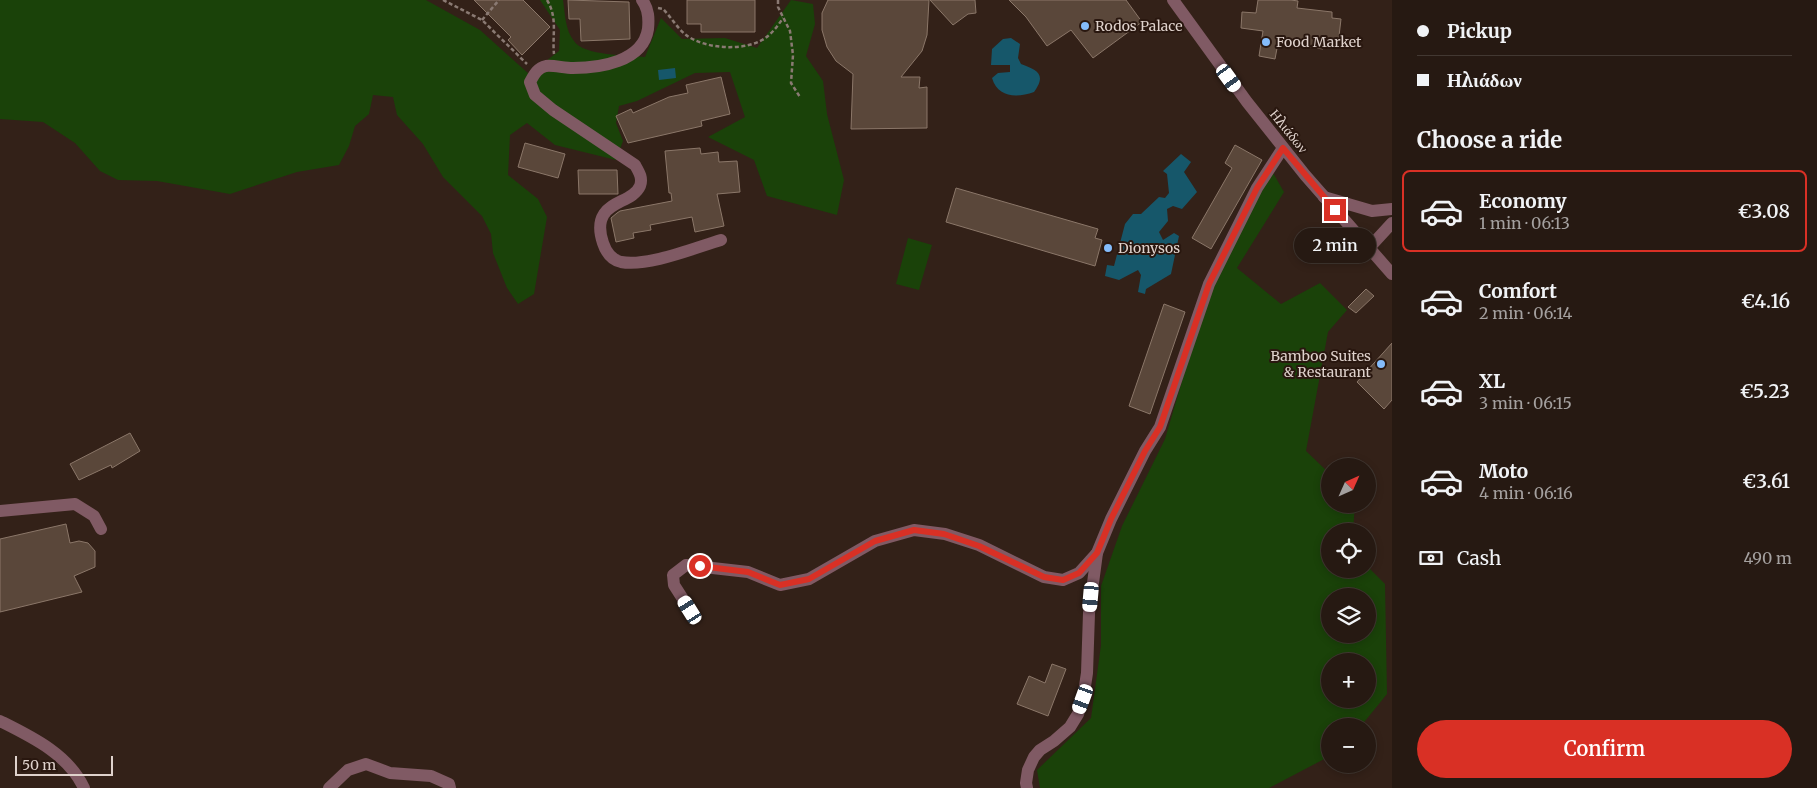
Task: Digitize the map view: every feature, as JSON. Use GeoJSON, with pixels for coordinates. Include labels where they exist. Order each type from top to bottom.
{"type":"FeatureCollection","features":[{"type":"Feature","properties":{"kind":"street","name":"Ηλιάδων"},"geometry":{"type":"LineString","coordinates":[[1173,0],[1283,148],[1392,274]]}},
{"type":"Feature","properties":{"kind":"street"},"geometry":{"type":"LineString","coordinates":[[644,3],[648,15],[647,34],[642,45],[628,56],[604,66],[591,68],[545,66],[530,82],[535,96],[635,165],[642,177],[640,187],[603,214],[600,231],[604,246],[612,258],[621,262],[646,262],[721,240]]}},
{"type":"Feature","properties":{"kind":"street"},"geometry":{"type":"LineString","coordinates":[[1027,788],[1028,770],[1034,757],[1040,750],[1070,727],[1078,714],[1083,699],[1087,673],[1090,605],[1097,553],[1111,519],[1145,451],[1160,427],[1209,284],[1257,188],[1283,148]]}},
{"type":"Feature","properties":{"kind":"street"},"geometry":{"type":"LineString","coordinates":[[1324,197],[1372,211],[1392,209]]}},
{"type":"Feature","properties":{"kind":"street"},"geometry":{"type":"LineString","coordinates":[[1369,248],[1392,223]]}},
{"type":"Feature","properties":{"kind":"street"},"geometry":{"type":"LineString","coordinates":[[0,511],[75,504],[94,516],[101,529]]}},
{"type":"Feature","properties":{"kind":"street"},"geometry":{"type":"LineString","coordinates":[[690,610],[674,585],[673,575],[686,565],[748,572],[780,585],[809,579],[875,541],[914,530],[953,537],[979,546],[1044,577],[1063,580],[1079,573],[1097,553]]}},
{"type":"Feature","properties":{"kind":"street"},"geometry":{"type":"LineString","coordinates":[[0,720],[31,737],[62,758],[84,788]]}},
{"type":"Feature","properties":{"kind":"street"},"geometry":{"type":"LineString","coordinates":[[329,788],[348,770],[366,764],[390,773],[432,776],[449,784],[450,788]]}},
{"type":"Feature","properties":{"kind":"path"},"geometry":{"type":"LineString","coordinates":[[443,0],[482,20],[520,58],[545,66],[554,20],[551,6],[547,0]]}},
{"type":"Feature","properties":{"kind":"path"},"geometry":{"type":"LineString","coordinates":[[482,20],[499,0]]}},
{"type":"Feature","properties":{"kind":"path"},"geometry":{"type":"LineString","coordinates":[[778,0],[778,7],[790,31],[792,55],[791,83],[800,97]]}},
{"type":"Feature","properties":{"kind":"path"},"geometry":{"type":"LineString","coordinates":[[644,3],[663,9],[684,34],[692,39],[724,47],[749,46],[768,37],[783,18]]}},
{"type":"Feature","properties":{"kind":"green space"},"geometry":{"type":"Polygon","coordinates":[[[0,0],[426,0],[480,30],[529,74],[559,51],[560,30],[540,0],[563,0],[569,32],[579,46],[596,52],[645,57],[661,18],[682,39],[725,38],[757,48],[791,0],[813,4],[815,24],[806,56],[823,81],[827,114],[844,180],[837,215],[767,196],[754,160],[708,137],[745,117],[730,72],[695,73],[637,101],[619,106],[616,123],[623,141],[616,160],[555,145],[527,123],[510,135],[508,175],[538,199],[547,217],[534,294],[518,304],[507,288],[493,253],[491,234],[482,216],[443,177],[423,144],[397,115],[393,97],[373,95],[369,114],[355,126],[349,146],[339,165],[297,172],[230,194],[157,181],[118,180],[100,171],[75,143],[43,122],[0,119],[0,0]]]}},
{"type":"Feature","properties":{"kind":"green space"},"geometry":{"type":"Polygon","coordinates":[[[1268,164],[1284,192],[1237,268],[1281,304],[1320,283],[1347,310],[1328,332],[1306,451],[1321,465],[1321,513],[1354,513],[1354,523],[1321,523],[1321,578],[1376,578],[1376,575],[1385,584],[1387,694],[1376,708],[1376,653],[1321,653],[1321,708],[1376,708],[1368,718],[1321,718],[1321,761],[1269,788],[1040,788],[1037,770],[1091,718],[1101,645],[1101,586],[1122,526],[1165,439],[1209,289],[1268,164]]]}},
{"type":"Feature","properties":{"kind":"green space"},"geometry":{"type":"Polygon","coordinates":[[[908,238],[932,245],[919,290],[896,284],[908,238]]]}},
{"type":"Feature","properties":{"kind":"water"},"geometry":{"type":"Polygon","coordinates":[[[1011,38],[1020,44],[1018,58],[1021,64],[1032,68],[1040,77],[1034,92],[1021,95],[1003,93],[995,85],[992,78],[998,73],[1010,72],[1010,65],[991,65],[992,49],[1003,39],[1011,38]]]}},
{"type":"Feature","properties":{"kind":"water"},"geometry":{"type":"Polygon","coordinates":[[[675,68],[676,78],[659,80],[658,70],[675,68]]]}},
{"type":"Feature","properties":{"kind":"water"},"geometry":{"type":"Polygon","coordinates":[[[1181,154],[1191,162],[1184,172],[1197,192],[1182,209],[1173,206],[1167,209],[1168,221],[1159,232],[1163,240],[1174,233],[1179,236],[1171,274],[1146,289],[1145,294],[1138,292],[1141,275],[1138,270],[1119,280],[1105,276],[1107,265],[1114,266],[1125,224],[1133,214],[1141,214],[1159,197],[1165,198],[1169,193],[1167,174],[1163,171],[1181,154]]]}},
{"type":"Feature","properties":{"kind":"building"},"geometry":{"type":"Polygon","coordinates":[[[474,0],[523,0],[550,27],[522,55],[508,40],[511,37],[474,0]]]}},
{"type":"Feature","properties":{"kind":"building"},"geometry":{"type":"Polygon","coordinates":[[[568,0],[629,2],[630,39],[581,41],[580,19],[569,19],[568,0]]]}},
{"type":"Feature","properties":{"kind":"building"},"geometry":{"type":"Polygon","coordinates":[[[687,0],[755,0],[755,32],[701,32],[701,24],[687,24],[687,0]]]}},
{"type":"Feature","properties":{"kind":"building"},"geometry":{"type":"Polygon","coordinates":[[[828,0],[929,0],[927,35],[922,51],[901,77],[920,77],[919,88],[927,87],[927,128],[851,129],[853,74],[836,61],[827,47],[822,30],[822,13],[828,0]]]}},
{"type":"Feature","properties":{"kind":"building"},"geometry":{"type":"Polygon","coordinates":[[[930,0],[975,0],[976,13],[968,14],[953,25],[930,0]]]}},
{"type":"Feature","properties":{"kind":"building","name":"Rodos Palace"},"geometry":{"type":"Polygon","coordinates":[[[1009,0],[1126,0],[1142,22],[1093,58],[1071,30],[1047,46],[1026,17],[1009,0]]]}},
{"type":"Feature","properties":{"kind":"building"},"geometry":{"type":"Polygon","coordinates":[[[1258,0],[1298,1],[1297,8],[1332,12],[1332,18],[1341,19],[1338,45],[1325,43],[1323,49],[1278,43],[1275,59],[1259,56],[1263,31],[1241,28],[1242,12],[1256,13],[1258,0]]]}},
{"type":"Feature","properties":{"kind":"building"},"geometry":{"type":"Polygon","coordinates":[[[721,77],[730,114],[701,121],[702,126],[628,143],[616,116],[631,109],[633,113],[669,97],[688,93],[686,85],[721,77]]]}},
{"type":"Feature","properties":{"kind":"building"},"geometry":{"type":"Polygon","coordinates":[[[525,143],[565,154],[558,178],[518,167],[525,143]]]}},
{"type":"Feature","properties":{"kind":"building"},"geometry":{"type":"Polygon","coordinates":[[[1235,145],[1262,160],[1211,249],[1192,238],[1232,168],[1225,163],[1235,145]]]}},
{"type":"Feature","properties":{"kind":"building"},"geometry":{"type":"Polygon","coordinates":[[[700,148],[701,154],[718,152],[719,162],[737,161],[740,192],[717,194],[724,226],[695,232],[692,217],[650,225],[651,230],[633,233],[634,238],[616,242],[611,218],[617,213],[672,201],[671,193],[669,193],[665,151],[700,148]]]}},
{"type":"Feature","properties":{"kind":"building"},"geometry":{"type":"Polygon","coordinates":[[[578,170],[617,170],[618,194],[579,194],[578,170]]]}},
{"type":"Feature","properties":{"kind":"building"},"geometry":{"type":"Polygon","coordinates":[[[956,188],[1098,229],[1095,238],[1102,240],[1095,266],[946,222],[956,188]]]}},
{"type":"Feature","properties":{"kind":"building"},"geometry":{"type":"Polygon","coordinates":[[[1366,289],[1374,296],[1356,313],[1348,307],[1366,289]]]}},
{"type":"Feature","properties":{"kind":"building"},"geometry":{"type":"Polygon","coordinates":[[[1164,304],[1185,312],[1150,414],[1129,406],[1164,304]]]}},
{"type":"Feature","properties":{"kind":"building"},"geometry":{"type":"Polygon","coordinates":[[[1392,343],[1392,400],[1384,409],[1357,382],[1392,343]]]}},
{"type":"Feature","properties":{"kind":"building"},"geometry":{"type":"Polygon","coordinates":[[[130,433],[140,451],[112,468],[111,465],[79,480],[70,464],[130,433]]]}},
{"type":"Feature","properties":{"kind":"building"},"geometry":{"type":"Polygon","coordinates":[[[66,524],[70,543],[79,541],[88,543],[95,551],[95,567],[74,576],[82,592],[0,612],[0,539],[66,524]]]}},
{"type":"Feature","properties":{"kind":"building"},"geometry":{"type":"Polygon","coordinates":[[[1052,664],[1066,669],[1048,716],[1017,704],[1029,676],[1045,683],[1052,664]]]}},
{"type":"Feature","properties":{"kind":"place","name":"Rodos Palace"},"geometry":{"type":"Point","coordinates":[1085,26]}},
{"type":"Feature","properties":{"kind":"place","name":"Food Market"},"geometry":{"type":"Point","coordinates":[1266,42]}},
{"type":"Feature","properties":{"kind":"place","name":"Dionysos"},"geometry":{"type":"Point","coordinates":[1108,248]}},
{"type":"Feature","properties":{"kind":"place","name":"Bamboo Suites & Restaurant"},"geometry":{"type":"Point","coordinates":[1381,364]}},
{"type":"Feature","properties":{"kind":"route"},"geometry":{"type":"LineString","coordinates":[[700,566],[748,572],[780,585],[809,579],[830,565],[875,541],[914,530],[944,534],[979,546],[1044,577],[1063,580],[1079,573],[1097,553],[1111,519],[1145,451],[1160,427],[1209,284],[1257,188],[1283,148],[1335,210]]}}]}
